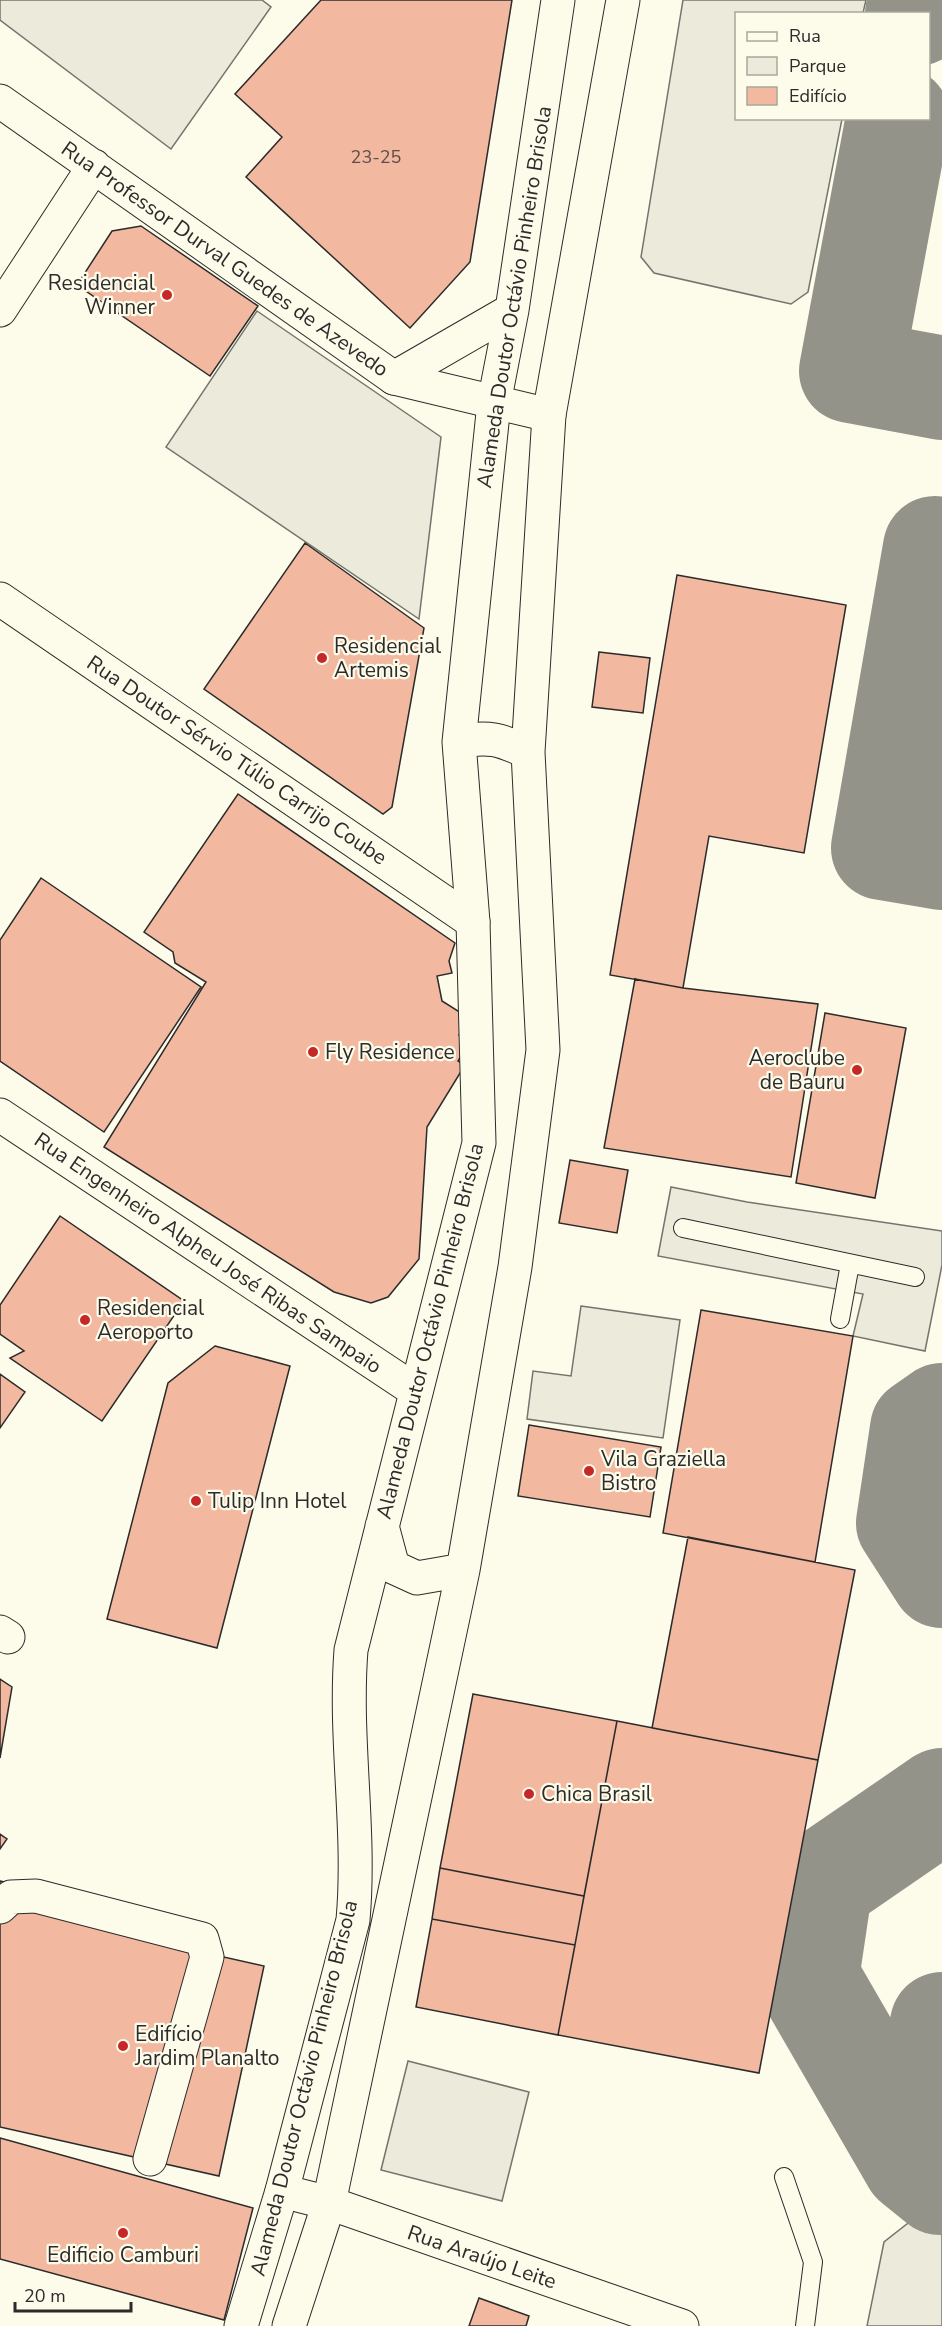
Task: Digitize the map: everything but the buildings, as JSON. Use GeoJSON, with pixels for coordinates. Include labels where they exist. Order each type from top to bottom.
{"type":"FeatureCollection","features":[{"type":"Feature","properties":{"kind":"street","name":"Alameda Doutor Octávio Pinheiro Brisola"},"geometry":{"type":"LineString","coordinates":[[241,2326],[282,2191],[353,1920],[357,1876],[348,1691],[351,1650],[479,1143],[473,922],[459,742],[494,403],[512,309],[558,0]]}},
{"type":"Feature","properties":{"kind":"street","name":"Alameda Doutor Octávio Pinheiro Brisola"},"geometry":{"type":"LineString","coordinates":[[289,2326],[329,2203],[463,1570],[515,1267],[543,1050],[528,752],[549,415],[623,0]]}},
{"type":"Feature","properties":{"kind":"street","name":"Rua Professor Durval Guedes de Azevedo"},"geometry":{"type":"LineString","coordinates":[[0,101],[394,378],[549,415]]}},
{"type":"Feature","properties":{"kind":"street"},"geometry":{"type":"LineString","coordinates":[[0,310],[94,166]]}},
{"type":"Feature","properties":{"kind":"street"},"geometry":{"type":"LineString","coordinates":[[394,378],[512,309]]}},
{"type":"Feature","properties":{"kind":"street","name":"Rua Doutor Sérvio Túlio Carrijo Coube"},"geometry":{"type":"LineString","coordinates":[[0,598],[473,922]]}},
{"type":"Feature","properties":{"kind":"street"},"geometry":{"type":"LineString","coordinates":[[459,742],[477,737],[490,738],[528,752]]}},
{"type":"Feature","properties":{"kind":"street","name":"Rua Engenheiro Alpheu José Ribas Sampaio"},"geometry":{"type":"LineString","coordinates":[[0,1115],[416,1391]]}},
{"type":"Feature","properties":{"kind":"street"},"geometry":{"type":"LineString","coordinates":[[382,1526],[393,1567],[417,1578],[463,1570]]}},
{"type":"Feature","properties":{"kind":"street"},"geometry":{"type":"LineString","coordinates":[[0,1908],[11,1897],[36,1896],[202,1939],[207,1957],[150,2159]]}},
{"type":"Feature","properties":{"kind":"street","name":"Rua Araújo Leite"},"geometry":{"type":"LineString","coordinates":[[282,2191],[329,2203],[682,2326]]}},
{"type":"Feature","properties":{"kind":"lane"},"geometry":{"type":"LineString","coordinates":[[683,1228],[915,1277]]}},
{"type":"Feature","properties":{"kind":"lane"},"geometry":{"type":"LineString","coordinates":[[840,1319],[850,1264]]}},
{"type":"Feature","properties":{"kind":"lane"},"geometry":{"type":"LineString","coordinates":[[784,2176],[813,2262],[805,2326]]}},
{"type":"Feature","properties":{"kind":"green space"},"geometry":{"type":"Polygon","coordinates":[[[683,0],[866,0],[863,12],[735,12],[735,120],[842,120],[808,292],[791,304],[654,273],[641,257],[683,0]]]}},
{"type":"Feature","properties":{"kind":"green space"},"geometry":{"type":"Polygon","coordinates":[[[942,1441],[942,1553],[922,1522],[920,1510],[925,1458],[933,1447],[942,1441]]]}},
{"type":"Feature","properties":{"kind":"green space"},"geometry":{"type":"Polygon","coordinates":[[[912,2220],[942,2226],[942,2326],[867,2326],[884,2242],[912,2220]]]}},
{"type":"Feature","properties":{"kind":"shaded area"},"geometry":{"type":"Polygon","coordinates":[[[0,0],[262,0],[271,7],[171,149],[0,20],[0,0]]]}},
{"type":"Feature","properties":{"kind":"shaded area"},"geometry":{"type":"Polygon","coordinates":[[[257,311],[441,437],[419,619],[166,447],[257,311]]]}},
{"type":"Feature","properties":{"kind":"shaded area"},"geometry":{"type":"Polygon","coordinates":[[[671,1187],[747,1202],[942,1231],[942,1265],[925,1351],[853,1336],[863,1294],[658,1256],[671,1187]]]}},
{"type":"Feature","properties":{"kind":"shaded area"},"geometry":{"type":"Polygon","coordinates":[[[581,1306],[680,1320],[663,1438],[527,1419],[533,1371],[571,1376],[581,1306]]]}},
{"type":"Feature","properties":{"kind":"shaded area"},"geometry":{"type":"Polygon","coordinates":[[[408,2061],[529,2092],[502,2201],[381,2170],[408,2061]]]}},
{"type":"Feature","properties":{"kind":"taxiway"},"geometry":{"type":"LineString","coordinates":[[917,12],[920,0]]}},
{"type":"Feature","properties":{"kind":"taxiway"},"geometry":{"type":"LineString","coordinates":[[898,120],[851,371],[942,388]]}},
{"type":"Feature","properties":{"kind":"taxiway"},"geometry":{"type":"LineString","coordinates":[[942,549],[935,548],[883,848],[942,858]]}},
{"type":"Feature","properties":{"kind":"taxiway"},"geometry":{"type":"LineString","coordinates":[[942,1415],[922,1429],[908,1523],[942,1576]]}},
{"type":"Feature","properties":{"kind":"taxiway"},"geometry":{"type":"LineString","coordinates":[[914,2162],[807,1977],[821,1883],[942,1800]]}},
{"type":"Feature","properties":{"kind":"taxiway"},"geometry":{"type":"LineString","coordinates":[[940,2183],[914,2162],[942,2024]]}},
{"type":"Feature","properties":{"kind":"place","name":"Residencial Winner"},"geometry":{"type":"Point","coordinates":[167,295]}},
{"type":"Feature","properties":{"kind":"place","name":"Residencial Artemis"},"geometry":{"type":"Point","coordinates":[322,658]}},
{"type":"Feature","properties":{"kind":"place","name":"Fly Residence"},"geometry":{"type":"Point","coordinates":[313,1052]}},
{"type":"Feature","properties":{"kind":"place","name":"Aeroclube de Bauru"},"geometry":{"type":"Point","coordinates":[857,1070]}},
{"type":"Feature","properties":{"kind":"place","name":"Residencial Aeroporto"},"geometry":{"type":"Point","coordinates":[85,1320]}},
{"type":"Feature","properties":{"kind":"place","name":"Vila Graziella Bistro"},"geometry":{"type":"Point","coordinates":[589,1471]}},
{"type":"Feature","properties":{"kind":"place","name":"Tulip Inn Hotel"},"geometry":{"type":"Point","coordinates":[196,1501]}},
{"type":"Feature","properties":{"kind":"place","name":"Chica Brasil"},"geometry":{"type":"Point","coordinates":[529,1794]}},
{"type":"Feature","properties":{"kind":"place","name":"Edifício Jardim Planalto"},"geometry":{"type":"Point","coordinates":[123,2046]}},
{"type":"Feature","properties":{"kind":"place","name":"Edificio Camburi"},"geometry":{"type":"Point","coordinates":[123,2233]}}]}
